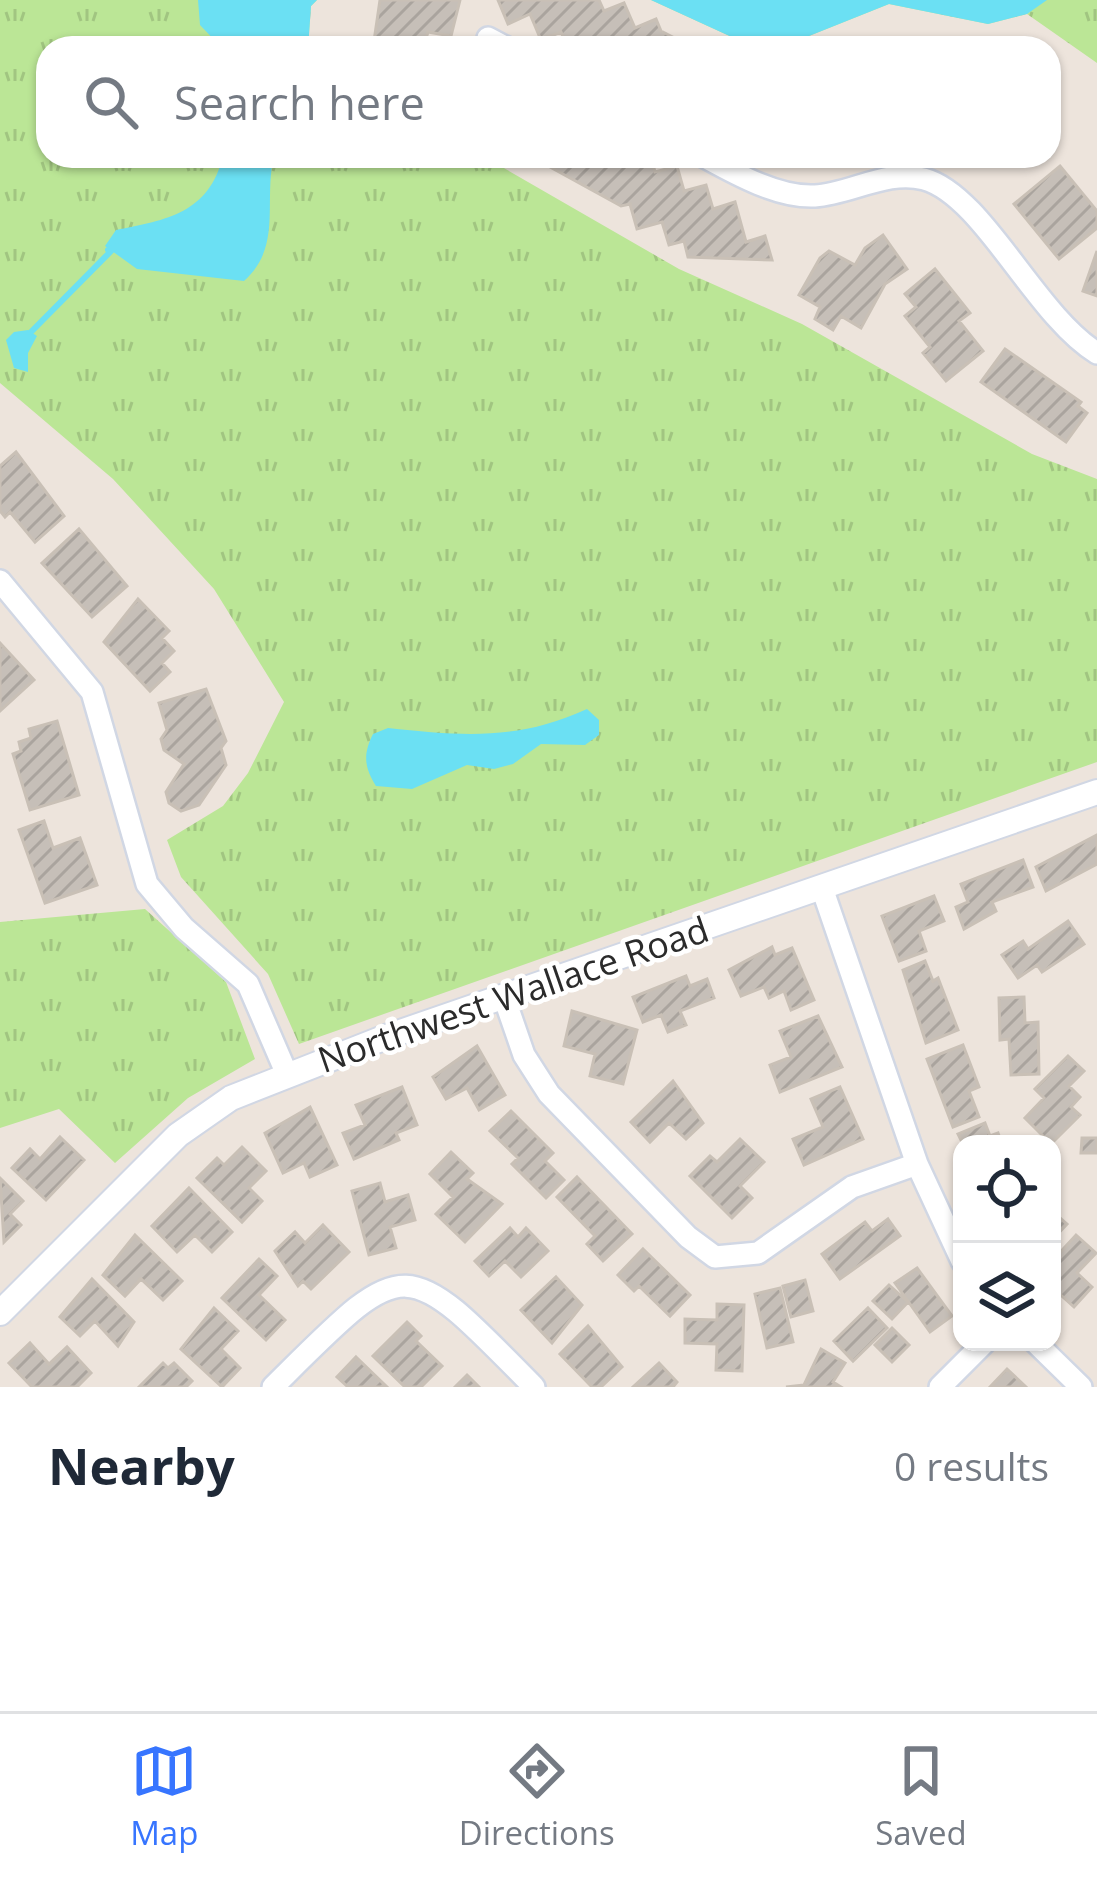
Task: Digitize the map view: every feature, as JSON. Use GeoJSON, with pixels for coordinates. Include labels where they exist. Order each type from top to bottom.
{"type":"FeatureCollection","features":[{"type":"Feature","properties":{"kind":"street"},"geometry":{"type":"LineString","coordinates":[[729,168],[772,188],[813,196],[885,180],[924,179],[962,202],[1051,316],[1097,353]]}},
{"type":"Feature","properties":{"kind":"street"},"geometry":{"type":"LineString","coordinates":[[1,583],[92,692],[147,884],[184,928],[248,984],[286,1072]]}},
{"type":"Feature","properties":{"kind":"street","name":"Northwest Wallace Road"},"geometry":{"type":"LineString","coordinates":[[0,1313],[178,1135],[230,1098],[286,1072],[1097,792]]}},
{"type":"Feature","properties":{"kind":"street"},"geometry":{"type":"LineString","coordinates":[[822,888],[917,1164],[954,1243]]}},
{"type":"Feature","properties":{"kind":"street"},"geometry":{"type":"LineString","coordinates":[[504,997],[524,1055],[549,1094],[688,1237],[715,1257],[758,1252],[852,1187],[917,1164]]}},
{"type":"Feature","properties":{"kind":"street"},"geometry":{"type":"LineString","coordinates":[[273,1387],[358,1302],[390,1286],[420,1285],[455,1306],[534,1387]]}},
{"type":"Feature","properties":{"kind":"street"},"geometry":{"type":"LineString","coordinates":[[940,1387],[976,1351]]}},
{"type":"Feature","properties":{"kind":"street"},"geometry":{"type":"LineString","coordinates":[[1043,1351],[1081,1387]]}},
{"type":"Feature","properties":{"kind":"green space"},"geometry":{"type":"Polygon","coordinates":[[[0,0],[317,0],[311,6],[309,36],[36,36],[36,168],[504,168],[679,269],[802,324],[1032,454],[1097,479],[1097,762],[299,1044],[268,974],[181,877],[167,840],[223,806],[248,773],[284,702],[214,589],[113,479],[0,383],[0,0]]]}},
{"type":"Feature","properties":{"kind":"green space"},"geometry":{"type":"Polygon","coordinates":[[[651,0],[1097,0],[1097,63],[1027,14],[988,24],[889,4],[809,36],[730,36],[651,0]]]}},
{"type":"Feature","properties":{"kind":"green space"},"geometry":{"type":"Polygon","coordinates":[[[145,909],[226,982],[255,1059],[188,1098],[115,1163],[59,1109],[0,1128],[0,922],[145,909]]]}},
{"type":"Feature","properties":{"kind":"water"},"geometry":{"type":"Polygon","coordinates":[[[198,0],[317,0],[311,6],[309,36],[211,36],[200,25],[198,0]]]}},
{"type":"Feature","properties":{"kind":"water"},"geometry":{"type":"Polygon","coordinates":[[[651,0],[1047,0],[1027,14],[988,24],[889,4],[809,36],[730,36],[651,0]]]}},
{"type":"Feature","properties":{"kind":"water"},"geometry":{"type":"Polygon","coordinates":[[[219,168],[272,168],[268,238],[264,253],[244,281],[137,269],[105,246],[116,230],[183,211],[208,190],[219,168]]]}},
{"type":"Feature","properties":{"kind":"water"},"geometry":{"type":"Polygon","coordinates":[[[28,330],[37,336],[28,353],[28,372],[14,368],[6,340],[14,332],[28,330]]]}},
{"type":"Feature","properties":{"kind":"water"},"geometry":{"type":"Polygon","coordinates":[[[587,709],[599,720],[599,735],[585,745],[541,744],[513,764],[494,769],[467,765],[412,789],[376,786],[367,766],[373,734],[388,728],[441,733],[513,731],[587,709]]]}},
{"type":"Feature","properties":{"kind":"building"},"geometry":{"type":"Polygon","coordinates":[[[380,0],[460,0],[451,36],[428,32],[427,36],[375,36],[380,0]]]}},
{"type":"Feature","properties":{"kind":"building"},"geometry":{"type":"Polygon","coordinates":[[[498,0],[599,0],[604,11],[624,3],[635,28],[656,19],[661,31],[671,36],[563,36],[561,32],[539,36],[530,14],[508,24],[498,0]]]}},
{"type":"Feature","properties":{"kind":"building"},"geometry":{"type":"Polygon","coordinates":[[[1061,167],[1097,211],[1097,228],[1059,259],[1014,204],[1061,167]]]}},
{"type":"Feature","properties":{"kind":"building"},"geometry":{"type":"Polygon","coordinates":[[[552,168],[654,168],[655,172],[678,168],[684,191],[706,185],[713,209],[735,202],[746,242],[765,236],[772,260],[688,257],[684,241],[669,245],[662,222],[637,229],[630,204],[621,206],[552,168]]]}},
{"type":"Feature","properties":{"kind":"building"},"geometry":{"type":"Polygon","coordinates":[[[883,235],[907,269],[885,284],[861,328],[841,316],[833,330],[815,319],[820,307],[799,295],[820,258],[829,251],[855,265],[865,248],[883,235]]]}},
{"type":"Feature","properties":{"kind":"building"},"geometry":{"type":"Polygon","coordinates":[[[1097,251],[1097,296],[1083,291],[1097,251]]]}},
{"type":"Feature","properties":{"kind":"building"},"geometry":{"type":"Polygon","coordinates":[[[935,269],[970,313],[959,321],[983,351],[946,381],[923,353],[930,347],[905,316],[916,307],[905,294],[935,269]]]}},
{"type":"Feature","properties":{"kind":"building"},"geometry":{"type":"Polygon","coordinates":[[[1005,349],[1081,402],[1078,406],[1087,413],[1066,442],[981,382],[1005,349]]]}},
{"type":"Feature","properties":{"kind":"building"},"geometry":{"type":"Polygon","coordinates":[[[16,452],[64,516],[35,542],[10,512],[5,517],[0,511],[0,466],[16,452]]]}},
{"type":"Feature","properties":{"kind":"building"},"geometry":{"type":"Polygon","coordinates":[[[79,529],[127,586],[92,617],[42,563],[79,529]]]}},
{"type":"Feature","properties":{"kind":"building"},"geometry":{"type":"Polygon","coordinates":[[[138,599],[169,631],[162,638],[174,651],[162,663],[170,672],[150,691],[104,642],[138,599]]]}},
{"type":"Feature","properties":{"kind":"building"},"geometry":{"type":"Polygon","coordinates":[[[0,643],[34,680],[0,711],[0,643]]]}},
{"type":"Feature","properties":{"kind":"building"},"geometry":{"type":"Polygon","coordinates":[[[206,689],[226,741],[221,748],[226,765],[199,805],[181,811],[169,803],[166,792],[184,764],[164,750],[161,739],[167,730],[159,703],[206,689]]]}},
{"type":"Feature","properties":{"kind":"building"},"geometry":{"type":"Polygon","coordinates":[[[57,721],[79,795],[30,810],[13,754],[21,751],[19,742],[31,738],[29,729],[57,721]]]}},
{"type":"Feature","properties":{"kind":"building"},"geometry":{"type":"Polygon","coordinates":[[[44,821],[53,848],[80,838],[97,885],[45,903],[19,830],[44,821]]]}},
{"type":"Feature","properties":{"kind":"building"},"geometry":{"type":"Polygon","coordinates":[[[1097,835],[1097,864],[1046,891],[1036,867],[1097,835]]]}},
{"type":"Feature","properties":{"kind":"building"},"geometry":{"type":"Polygon","coordinates":[[[1023,860],[1033,887],[992,902],[996,911],[964,929],[956,907],[968,902],[961,884],[1023,860]]]}},
{"type":"Feature","properties":{"kind":"building"},"geometry":{"type":"Polygon","coordinates":[[[934,896],[944,921],[919,931],[926,951],[899,961],[882,916],[934,896]]]}},
{"type":"Feature","properties":{"kind":"building"},"geometry":{"type":"Polygon","coordinates":[[[1068,921],[1084,944],[1042,972],[1037,965],[1018,978],[1002,955],[1023,941],[1028,949],[1068,921]]]}},
{"type":"Feature","properties":{"kind":"building"},"geometry":{"type":"Polygon","coordinates":[[[772,947],[775,955],[792,948],[814,1000],[791,1010],[784,991],[769,998],[764,987],[741,996],[729,970],[772,947]]]}},
{"type":"Feature","properties":{"kind":"building"},"geometry":{"type":"Polygon","coordinates":[[[925,961],[933,981],[938,978],[958,1030],[926,1043],[903,970],[925,961]]]}},
{"type":"Feature","properties":{"kind":"building"},"geometry":{"type":"Polygon","coordinates":[[[686,976],[690,986],[707,979],[714,998],[680,1011],[686,1025],[668,1032],[661,1015],[643,1022],[633,997],[686,976]]]}},
{"type":"Feature","properties":{"kind":"building"},"geometry":{"type":"Polygon","coordinates":[[[1024,997],[1025,1023],[1038,1022],[1039,1074],[1011,1075],[1009,1039],[1000,1040],[999,998],[1024,997]]]}},
{"type":"Feature","properties":{"kind":"building"},"geometry":{"type":"Polygon","coordinates":[[[572,1011],[637,1030],[623,1084],[590,1076],[595,1054],[564,1046],[572,1011]]]}},
{"type":"Feature","properties":{"kind":"building"},"geometry":{"type":"Polygon","coordinates":[[[818,1016],[842,1067],[780,1092],[770,1065],[791,1057],[780,1031],[818,1016]]]}},
{"type":"Feature","properties":{"kind":"building"},"geometry":{"type":"Polygon","coordinates":[[[963,1045],[979,1087],[969,1091],[979,1117],[953,1127],[927,1059],[963,1045]]]}},
{"type":"Feature","properties":{"kind":"building"},"geometry":{"type":"Polygon","coordinates":[[[477,1046],[505,1095],[479,1110],[467,1088],[446,1099],[433,1077],[477,1046]]]}},
{"type":"Feature","properties":{"kind":"building"},"geometry":{"type":"Polygon","coordinates":[[[1068,1056],[1084,1071],[1069,1086],[1080,1097],[1071,1107],[1080,1115],[1060,1135],[1042,1135],[1025,1118],[1044,1098],[1035,1089],[1068,1056]]]}},
{"type":"Feature","properties":{"kind":"building"},"geometry":{"type":"Polygon","coordinates":[[[673,1081],[703,1123],[686,1139],[669,1123],[650,1142],[631,1122],[673,1081]]]}},
{"type":"Feature","properties":{"kind":"building"},"geometry":{"type":"Polygon","coordinates":[[[402,1087],[417,1125],[396,1133],[399,1140],[354,1159],[343,1133],[365,1125],[356,1105],[402,1087]]]}},
{"type":"Feature","properties":{"kind":"building"},"geometry":{"type":"Polygon","coordinates":[[[840,1087],[863,1139],[804,1165],[793,1139],[823,1127],[811,1099],[840,1087]]]}},
{"type":"Feature","properties":{"kind":"building"},"geometry":{"type":"Polygon","coordinates":[[[310,1107],[337,1165],[310,1177],[304,1163],[283,1173],[265,1133],[310,1107]]]}},
{"type":"Feature","properties":{"kind":"building"},"geometry":{"type":"Polygon","coordinates":[[[511,1111],[553,1153],[545,1161],[564,1180],[546,1198],[512,1164],[518,1158],[490,1131],[511,1111]]]}},
{"type":"Feature","properties":{"kind":"building"},"geometry":{"type":"Polygon","coordinates":[[[985,1123],[990,1135],[958,1135],[985,1123]]]}},
{"type":"Feature","properties":{"kind":"building"},"geometry":{"type":"Polygon","coordinates":[[[60,1137],[84,1160],[46,1200],[12,1168],[30,1149],[40,1159],[60,1137]]]}},
{"type":"Feature","properties":{"kind":"building"},"geometry":{"type":"Polygon","coordinates":[[[1082,1138],[1097,1138],[1097,1153],[1081,1153],[1082,1138]]]}},
{"type":"Feature","properties":{"kind":"building"},"geometry":{"type":"Polygon","coordinates":[[[740,1139],[764,1162],[740,1186],[752,1198],[732,1218],[690,1176],[710,1156],[717,1162],[740,1139]]]}},
{"type":"Feature","properties":{"kind":"building"},"geometry":{"type":"Polygon","coordinates":[[[242,1147],[266,1171],[249,1188],[262,1201],[242,1222],[197,1178],[217,1158],[224,1165],[242,1147]]]}},
{"type":"Feature","properties":{"kind":"building"},"geometry":{"type":"Polygon","coordinates":[[[451,1152],[473,1173],[467,1179],[502,1204],[465,1242],[436,1214],[453,1197],[430,1174],[451,1152]]]}},
{"type":"Feature","properties":{"kind":"building"},"geometry":{"type":"Polygon","coordinates":[[[577,1177],[632,1234],[603,1261],[587,1244],[595,1236],[557,1197],[577,1177]]]}},
{"type":"Feature","properties":{"kind":"building"},"geometry":{"type":"Polygon","coordinates":[[[0,1178],[23,1201],[10,1214],[21,1225],[4,1242],[0,1178]]]}},
{"type":"Feature","properties":{"kind":"building"},"geometry":{"type":"Polygon","coordinates":[[[380,1183],[385,1202],[408,1195],[415,1220],[390,1227],[396,1248],[369,1255],[352,1191],[380,1183]]]}},
{"type":"Feature","properties":{"kind":"building"},"geometry":{"type":"Polygon","coordinates":[[[189,1188],[232,1232],[212,1252],[195,1235],[177,1252],[152,1226],[189,1188]]]}},
{"type":"Feature","properties":{"kind":"building"},"geometry":{"type":"Polygon","coordinates":[[[888,1219],[900,1236],[840,1279],[822,1254],[865,1222],[872,1231],[888,1219]]]}},
{"type":"Feature","properties":{"kind":"building"},"geometry":{"type":"Polygon","coordinates":[[[323,1225],[349,1252],[311,1289],[303,1281],[298,1286],[275,1251],[295,1232],[305,1243],[323,1225]]]}},
{"type":"Feature","properties":{"kind":"building"},"geometry":{"type":"Polygon","coordinates":[[[510,1228],[518,1237],[526,1228],[548,1251],[521,1277],[505,1261],[489,1276],[475,1261],[510,1228]]]}},
{"type":"Feature","properties":{"kind":"building"},"geometry":{"type":"Polygon","coordinates":[[[135,1235],[182,1281],[163,1300],[141,1279],[125,1296],[103,1275],[135,1235]]]}},
{"type":"Feature","properties":{"kind":"building"},"geometry":{"type":"Polygon","coordinates":[[[1076,1235],[1096,1253],[1077,1273],[1092,1287],[1074,1307],[1061,1295],[1061,1251],[1076,1235]]]}},
{"type":"Feature","properties":{"kind":"building"},"geometry":{"type":"Polygon","coordinates":[[[643,1249],[690,1295],[670,1316],[639,1286],[634,1291],[618,1275],[643,1249]]]}},
{"type":"Feature","properties":{"kind":"building"},"geometry":{"type":"Polygon","coordinates":[[[259,1259],[277,1276],[259,1295],[285,1320],[266,1340],[222,1298],[259,1259]]]}},
{"type":"Feature","properties":{"kind":"building"},"geometry":{"type":"Polygon","coordinates":[[[917,1268],[952,1316],[930,1332],[895,1283],[917,1268]]]}},
{"type":"Feature","properties":{"kind":"building"},"geometry":{"type":"Polygon","coordinates":[[[556,1277],[582,1305],[552,1343],[521,1310],[556,1277]]]}},
{"type":"Feature","properties":{"kind":"building"},"geometry":{"type":"Polygon","coordinates":[[[92,1279],[134,1322],[118,1346],[95,1321],[80,1336],[60,1317],[92,1279]]]}},
{"type":"Feature","properties":{"kind":"building"},"geometry":{"type":"Polygon","coordinates":[[[805,1280],[813,1311],[791,1317],[783,1286],[805,1280]]]}},
{"type":"Feature","properties":{"kind":"building"},"geometry":{"type":"Polygon","coordinates":[[[889,1285],[908,1302],[892,1319],[873,1301],[889,1285]]]}},
{"type":"Feature","properties":{"kind":"building"},"geometry":{"type":"Polygon","coordinates":[[[780,1288],[793,1342],[767,1348],[755,1294],[780,1288]]]}},
{"type":"Feature","properties":{"kind":"building"},"geometry":{"type":"Polygon","coordinates":[[[717,1304],[744,1305],[742,1371],[716,1370],[717,1344],[685,1343],[685,1319],[717,1320],[717,1304]]]}},
{"type":"Feature","properties":{"kind":"building"},"geometry":{"type":"Polygon","coordinates":[[[214,1308],[238,1331],[221,1349],[240,1368],[222,1387],[181,1349],[214,1308]]]}},
{"type":"Feature","properties":{"kind":"building"},"geometry":{"type":"Polygon","coordinates":[[[868,1308],[887,1328],[853,1361],[834,1341],[868,1308]]]}},
{"type":"Feature","properties":{"kind":"building"},"geometry":{"type":"Polygon","coordinates":[[[407,1322],[421,1336],[416,1341],[442,1366],[421,1387],[405,1387],[373,1356],[407,1322]]]}},
{"type":"Feature","properties":{"kind":"building"},"geometry":{"type":"Polygon","coordinates":[[[588,1326],[622,1367],[601,1387],[592,1387],[560,1354],[588,1326]]]}},
{"type":"Feature","properties":{"kind":"building"},"geometry":{"type":"Polygon","coordinates":[[[892,1328],[909,1345],[892,1362],[875,1345],[892,1328]]]}},
{"type":"Feature","properties":{"kind":"building"},"geometry":{"type":"Polygon","coordinates":[[[30,1343],[49,1364],[67,1347],[91,1373],[77,1387],[32,1387],[9,1363],[30,1343]]]}},
{"type":"Feature","properties":{"kind":"building"},"geometry":{"type":"Polygon","coordinates":[[[821,1349],[845,1363],[833,1382],[841,1387],[786,1387],[804,1385],[821,1349]]]}},
{"type":"Feature","properties":{"kind":"building"},"geometry":{"type":"Polygon","coordinates":[[[356,1357],[387,1387],[348,1387],[337,1377],[356,1357]]]}},
{"type":"Feature","properties":{"kind":"building"},"geometry":{"type":"Polygon","coordinates":[[[163,1363],[168,1368],[174,1363],[192,1381],[186,1387],[139,1387],[163,1363]]]}},
{"type":"Feature","properties":{"kind":"building"},"geometry":{"type":"Polygon","coordinates":[[[659,1363],[677,1382],[673,1387],[633,1387],[659,1363]]]}},
{"type":"Feature","properties":{"kind":"building"},"geometry":{"type":"Polygon","coordinates":[[[1007,1369],[1026,1387],[990,1387],[1007,1369]]]}},
{"type":"Feature","properties":{"kind":"building"},"geometry":{"type":"Polygon","coordinates":[[[467,1375],[479,1387],[455,1387],[467,1375]]]}},
{"type":"Feature","properties":{"kind":"waterway"},"geometry":{"type":"LineString","coordinates":[[31,332],[116,246],[108,250]]}}]}
